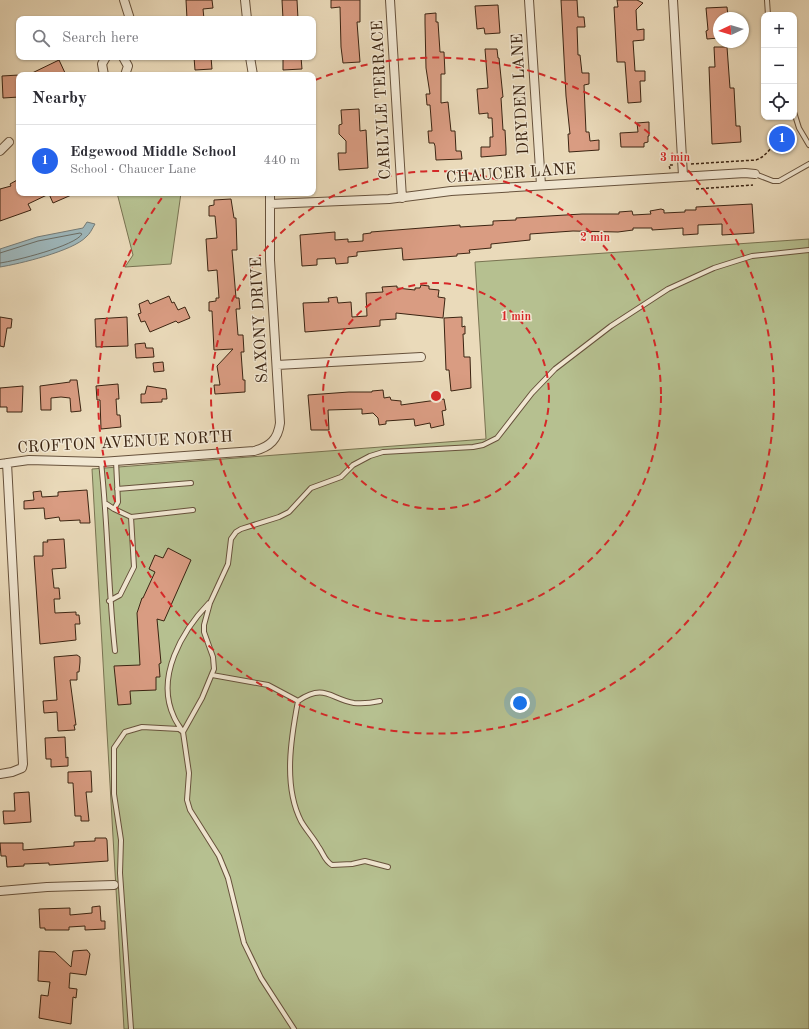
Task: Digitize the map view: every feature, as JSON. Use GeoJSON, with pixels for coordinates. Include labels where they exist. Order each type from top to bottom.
{"type":"FeatureCollection","features":[{"type":"Feature","properties":{"kind":"street"},"geometry":{"type":"LineString","coordinates":[[124,0],[129,16]]}},
{"type":"Feature","properties":{"kind":"street"},"geometry":{"type":"LineString","coordinates":[[245,0],[247,16]]}},
{"type":"Feature","properties":{"kind":"street","name":"CARLYLE TERRACE"},"geometry":{"type":"LineString","coordinates":[[390,0],[402,198]]}},
{"type":"Feature","properties":{"kind":"street","name":"DRYDEN LANE"},"geometry":{"type":"LineString","coordinates":[[529,0],[541,185]]}},
{"type":"Feature","properties":{"kind":"street"},"geometry":{"type":"LineString","coordinates":[[673,0],[683,176]]}},
{"type":"Feature","properties":{"kind":"street"},"geometry":{"type":"LineString","coordinates":[[103,72],[102,64],[104,60]]}},
{"type":"Feature","properties":{"kind":"street"},"geometry":{"type":"LineString","coordinates":[[125,60],[128,66],[126,72]]}},
{"type":"Feature","properties":{"kind":"street"},"geometry":{"type":"LineString","coordinates":[[250,60],[252,72]]}},
{"type":"Feature","properties":{"kind":"street"},"geometry":{"type":"LineString","coordinates":[[0,151],[9,142]]}},
{"type":"Feature","properties":{"kind":"street","name":"CHAUCER LANE"},"geometry":{"type":"LineString","coordinates":[[270,204],[402,198],[451,191],[683,176],[745,173],[754,174]]}},
{"type":"Feature","properties":{"kind":"street","name":"SAXONY DRIVE"},"geometry":{"type":"LineString","coordinates":[[270,196],[270,260],[280,423],[279,432],[272,442]]}},
{"type":"Feature","properties":{"kind":"street"},"geometry":{"type":"LineString","coordinates":[[277,365],[421,357]]}},
{"type":"Feature","properties":{"kind":"street","name":"CROFTON AVENUE NORTH"},"geometry":{"type":"LineString","coordinates":[[4,463],[29,460],[101,462],[254,451],[266,448],[272,442]]}},
{"type":"Feature","properties":{"kind":"street"},"geometry":{"type":"LineString","coordinates":[[0,774],[18,770],[22,768],[23,764],[4,463]]}},
{"type":"Feature","properties":{"kind":"street"},"geometry":{"type":"LineString","coordinates":[[0,891],[54,886],[114,885]]}},
{"type":"Feature","properties":{"kind":"lane"},"geometry":{"type":"LineString","coordinates":[[767,0],[768,12]]}},
{"type":"Feature","properties":{"kind":"lane"},"geometry":{"type":"LineString","coordinates":[[796,120],[799,128],[809,145]]}},
{"type":"Feature","properties":{"kind":"lane"},"geometry":{"type":"LineString","coordinates":[[754,174],[772,181],[779,181],[809,164]]}},
{"type":"Feature","properties":{"kind":"lane"},"geometry":{"type":"LineString","coordinates":[[294,1029],[261,978],[244,943],[228,878],[219,856],[190,810],[187,800],[189,773],[183,732],[171,709],[168,677],[179,644],[210,603],[225,573],[228,564],[231,539],[236,532],[289,512],[311,488],[342,477],[353,465],[377,454],[457,449],[483,445],[497,438],[532,393],[555,369],[611,326],[668,289],[714,268],[752,256],[809,250]]}},
{"type":"Feature","properties":{"kind":"lane"},"geometry":{"type":"LineString","coordinates":[[114,509],[118,502],[116,461]]}},
{"type":"Feature","properties":{"kind":"lane"},"geometry":{"type":"LineString","coordinates":[[101,462],[105,503],[109,601],[115,651]]}},
{"type":"Feature","properties":{"kind":"lane"},"geometry":{"type":"LineString","coordinates":[[117,490],[191,483]]}},
{"type":"Feature","properties":{"kind":"lane"},"geometry":{"type":"LineString","coordinates":[[105,503],[131,517],[193,510]]}},
{"type":"Feature","properties":{"kind":"lane"},"geometry":{"type":"LineString","coordinates":[[109,601],[120,596],[134,567],[131,517]]}},
{"type":"Feature","properties":{"kind":"lane"},"geometry":{"type":"LineString","coordinates":[[183,732],[202,698],[212,675],[215,663],[204,632],[204,625],[210,603]]}},
{"type":"Feature","properties":{"kind":"lane"},"geometry":{"type":"LineString","coordinates":[[212,675],[268,685],[298,701]]}},
{"type":"Feature","properties":{"kind":"lane"},"geometry":{"type":"LineString","coordinates":[[298,701],[316,692],[327,694],[353,703],[380,702]]}},
{"type":"Feature","properties":{"kind":"lane"},"geometry":{"type":"LineString","coordinates":[[298,701],[293,729],[290,763],[295,807],[300,820],[319,847],[323,857],[332,865],[352,864],[365,861],[388,867]]}},
{"type":"Feature","properties":{"kind":"lane"},"geometry":{"type":"LineString","coordinates":[[131,1029],[120,873],[121,840],[114,794],[114,748],[124,732],[142,727],[179,729],[183,732]]}},
{"type":"Feature","properties":{"kind":"path"},"geometry":{"type":"LineString","coordinates":[[689,164],[756,160],[762,158],[775,141],[788,132],[799,128]]}},
{"type":"Feature","properties":{"kind":"path"},"geometry":{"type":"LineString","coordinates":[[670,170],[669,166],[674,165]]}},
{"type":"Feature","properties":{"kind":"path"},"geometry":{"type":"LineString","coordinates":[[696,189],[753,185]]}},
{"type":"Feature","properties":{"kind":"green space"},"geometry":{"type":"Polygon","coordinates":[[[118,196],[181,196],[171,264],[125,267],[133,255],[118,196]]]}},
{"type":"Feature","properties":{"kind":"green space"},"geometry":{"type":"Polygon","coordinates":[[[809,239],[809,1029],[124,1029],[92,469],[486,439],[475,262],[809,239]]]}},
{"type":"Feature","properties":{"kind":"water"},"geometry":{"type":"Polygon","coordinates":[[[87,222],[95,224],[90,233],[70,247],[32,260],[0,267],[0,249],[37,237],[83,228],[87,222]]]}},
{"type":"Feature","properties":{"kind":"building"},"geometry":{"type":"Polygon","coordinates":[[[186,0],[212,0],[213,8],[203,9],[204,16],[187,16],[186,0]]]}},
{"type":"Feature","properties":{"kind":"building"},"geometry":{"type":"Polygon","coordinates":[[[282,0],[297,0],[298,16],[283,16],[282,0]]]}},
{"type":"Feature","properties":{"kind":"building"},"geometry":{"type":"Polygon","coordinates":[[[331,0],[360,0],[360,22],[357,22],[360,62],[343,63],[340,7],[331,8],[331,0]]]}},
{"type":"Feature","properties":{"kind":"building"},"geometry":{"type":"Polygon","coordinates":[[[561,0],[577,0],[578,17],[584,17],[585,27],[577,27],[578,55],[580,55],[582,73],[589,73],[589,84],[584,85],[586,132],[589,132],[590,141],[599,140],[599,150],[569,152],[568,134],[570,134],[566,96],[561,0]]]}},
{"type":"Feature","properties":{"kind":"building"},"geometry":{"type":"Polygon","coordinates":[[[617,0],[637,0],[643,3],[636,10],[637,30],[644,29],[644,40],[633,41],[635,71],[645,71],[645,81],[640,81],[641,102],[628,103],[625,62],[617,62],[614,7],[618,7],[617,0]]]}},
{"type":"Feature","properties":{"kind":"building"},"geometry":{"type":"Polygon","coordinates":[[[498,5],[500,33],[485,34],[484,28],[477,29],[475,6],[498,5]]]}},
{"type":"Feature","properties":{"kind":"building"},"geometry":{"type":"Polygon","coordinates":[[[727,7],[728,12],[713,12],[713,38],[707,39],[706,31],[708,30],[706,8],[727,7]]]}},
{"type":"Feature","properties":{"kind":"building"},"geometry":{"type":"Polygon","coordinates":[[[436,13],[440,52],[444,52],[445,74],[441,74],[441,103],[448,102],[451,131],[455,131],[456,151],[461,151],[462,159],[436,160],[434,143],[429,143],[428,131],[432,131],[430,105],[427,105],[426,94],[430,94],[426,68],[425,14],[436,13]]]}},
{"type":"Feature","properties":{"kind":"building"},"geometry":{"type":"Polygon","coordinates":[[[714,48],[727,48],[730,88],[734,88],[736,126],[740,126],[741,142],[712,144],[709,67],[715,67],[714,48]]]}},
{"type":"Feature","properties":{"kind":"building"},"geometry":{"type":"Polygon","coordinates":[[[485,49],[497,49],[499,58],[506,155],[481,157],[481,147],[490,147],[490,137],[493,137],[492,118],[488,118],[488,113],[479,114],[477,89],[488,88],[485,49]]]}},
{"type":"Feature","properties":{"kind":"building"},"geometry":{"type":"Polygon","coordinates":[[[59,60],[65,72],[34,72],[59,60]]]}},
{"type":"Feature","properties":{"kind":"building"},"geometry":{"type":"Polygon","coordinates":[[[194,60],[211,60],[212,69],[195,70],[194,60]]]}},
{"type":"Feature","properties":{"kind":"building"},"geometry":{"type":"Polygon","coordinates":[[[283,60],[301,60],[302,69],[283,70],[283,60]]]}},
{"type":"Feature","properties":{"kind":"building"},"geometry":{"type":"Polygon","coordinates":[[[16,75],[16,97],[3,98],[2,76],[16,75]]]}},
{"type":"Feature","properties":{"kind":"building"},"geometry":{"type":"Polygon","coordinates":[[[359,109],[360,131],[366,130],[368,168],[339,170],[338,153],[346,153],[346,141],[339,134],[339,125],[342,124],[341,110],[359,109]]]}},
{"type":"Feature","properties":{"kind":"building"},"geometry":{"type":"Polygon","coordinates":[[[649,122],[648,142],[644,143],[644,147],[621,147],[620,133],[638,132],[637,123],[649,122]]]}},
{"type":"Feature","properties":{"kind":"building"},"geometry":{"type":"Polygon","coordinates":[[[16,181],[16,196],[45,196],[28,204],[31,210],[0,221],[0,189],[11,186],[10,184],[16,181]]]}},
{"type":"Feature","properties":{"kind":"building"},"geometry":{"type":"Polygon","coordinates":[[[50,196],[69,196],[53,203],[50,196]]]}},
{"type":"Feature","properties":{"kind":"building"},"geometry":{"type":"Polygon","coordinates":[[[231,199],[234,218],[236,218],[237,250],[232,250],[236,298],[239,298],[240,309],[236,309],[238,335],[243,335],[244,352],[241,352],[245,392],[215,394],[214,385],[220,385],[217,366],[233,349],[214,350],[212,311],[209,311],[209,302],[216,301],[216,298],[219,298],[217,270],[208,271],[206,239],[217,238],[215,216],[209,216],[209,206],[214,205],[214,200],[231,199]]]}},
{"type":"Feature","properties":{"kind":"building"},"geometry":{"type":"Polygon","coordinates":[[[752,204],[754,233],[722,235],[722,224],[698,225],[698,234],[683,235],[683,228],[652,230],[652,228],[633,228],[633,230],[618,232],[573,231],[530,234],[530,240],[491,244],[491,248],[469,250],[470,253],[457,254],[457,256],[403,260],[402,248],[357,252],[357,256],[348,257],[348,263],[336,264],[335,258],[317,259],[317,265],[302,266],[300,235],[335,232],[335,240],[348,239],[348,242],[363,241],[363,234],[371,232],[460,225],[460,227],[493,225],[493,221],[516,220],[516,218],[582,214],[619,214],[619,212],[632,211],[633,215],[651,214],[650,211],[661,209],[664,210],[664,213],[685,212],[685,210],[696,210],[696,207],[752,204]]]}},
{"type":"Feature","properties":{"kind":"building"},"geometry":{"type":"Polygon","coordinates":[[[421,285],[429,286],[429,289],[439,290],[438,297],[445,298],[443,318],[396,313],[396,319],[380,320],[380,326],[305,332],[303,303],[329,302],[328,298],[337,297],[338,303],[351,302],[352,317],[367,316],[366,293],[383,292],[382,287],[397,286],[397,288],[415,290],[415,288],[420,288],[421,285]]]}},
{"type":"Feature","properties":{"kind":"building"},"geometry":{"type":"Polygon","coordinates":[[[169,296],[172,303],[174,302],[178,310],[185,307],[190,318],[178,323],[176,321],[150,332],[145,321],[141,322],[138,314],[141,313],[139,304],[148,300],[150,304],[169,296]]]}},
{"type":"Feature","properties":{"kind":"building"},"geometry":{"type":"Polygon","coordinates":[[[0,317],[12,319],[11,328],[7,328],[4,347],[0,346],[0,317]]]}},
{"type":"Feature","properties":{"kind":"building"},"geometry":{"type":"Polygon","coordinates":[[[127,317],[128,346],[96,347],[95,319],[127,317]]]}},
{"type":"Feature","properties":{"kind":"building"},"geometry":{"type":"Polygon","coordinates":[[[462,317],[462,327],[465,326],[465,334],[463,334],[464,357],[470,357],[471,388],[451,391],[449,370],[446,370],[444,318],[462,317]]]}},
{"type":"Feature","properties":{"kind":"building"},"geometry":{"type":"Polygon","coordinates":[[[145,343],[146,348],[153,348],[154,357],[136,358],[135,344],[145,343]]]}},
{"type":"Feature","properties":{"kind":"building"},"geometry":{"type":"Polygon","coordinates":[[[163,362],[164,371],[154,372],[153,363],[163,362]]]}},
{"type":"Feature","properties":{"kind":"building"},"geometry":{"type":"Polygon","coordinates":[[[70,380],[77,380],[81,411],[71,412],[70,398],[61,397],[51,398],[51,410],[41,410],[40,386],[70,382],[70,380]]]}},
{"type":"Feature","properties":{"kind":"building"},"geometry":{"type":"Polygon","coordinates":[[[118,384],[119,399],[116,399],[117,415],[120,415],[121,427],[101,429],[100,400],[97,400],[96,386],[118,384]]]}},
{"type":"Feature","properties":{"kind":"building"},"geometry":{"type":"Polygon","coordinates":[[[23,386],[22,412],[7,412],[7,407],[0,407],[0,388],[23,386]]]}},
{"type":"Feature","properties":{"kind":"building"},"geometry":{"type":"Polygon","coordinates":[[[147,386],[166,389],[167,399],[162,399],[162,402],[141,403],[141,394],[145,394],[147,386]]]}},
{"type":"Feature","properties":{"kind":"building"},"geometry":{"type":"Polygon","coordinates":[[[383,390],[384,398],[390,397],[391,400],[401,401],[401,405],[444,399],[446,410],[442,411],[444,425],[431,428],[430,423],[415,426],[414,419],[386,421],[386,424],[379,425],[378,418],[373,413],[362,414],[362,409],[328,410],[329,430],[311,430],[308,395],[372,392],[383,390]]]}},
{"type":"Feature","properties":{"kind":"building"},"geometry":{"type":"Polygon","coordinates":[[[87,490],[90,523],[80,523],[80,520],[60,521],[59,517],[45,519],[44,508],[24,509],[24,501],[34,500],[33,492],[41,491],[42,497],[58,496],[58,492],[87,490]]]}},
{"type":"Feature","properties":{"kind":"building"},"geometry":{"type":"Polygon","coordinates":[[[64,539],[66,568],[52,569],[54,588],[59,588],[60,599],[54,599],[55,613],[76,612],[76,615],[79,615],[80,624],[75,624],[76,640],[40,644],[34,556],[43,556],[43,542],[48,542],[47,540],[64,539]]]}},
{"type":"Feature","properties":{"kind":"building"},"geometry":{"type":"Polygon","coordinates":[[[168,548],[191,560],[164,621],[157,619],[161,663],[159,664],[160,677],[156,677],[156,690],[130,691],[131,704],[118,705],[114,666],[140,665],[137,613],[142,598],[155,572],[149,569],[155,555],[163,558],[168,548]]]}},
{"type":"Feature","properties":{"kind":"building"},"geometry":{"type":"Polygon","coordinates":[[[77,655],[80,657],[80,662],[79,672],[77,672],[77,680],[70,680],[76,725],[74,725],[75,730],[58,731],[57,712],[44,713],[43,701],[57,700],[54,657],[77,655]]]}},
{"type":"Feature","properties":{"kind":"building"},"geometry":{"type":"Polygon","coordinates":[[[65,737],[68,766],[51,767],[51,759],[46,759],[45,738],[65,737]]]}},
{"type":"Feature","properties":{"kind":"building"},"geometry":{"type":"Polygon","coordinates":[[[91,771],[92,792],[86,792],[89,821],[81,821],[81,816],[75,816],[73,783],[68,783],[68,772],[91,771]]]}},
{"type":"Feature","properties":{"kind":"building"},"geometry":{"type":"Polygon","coordinates":[[[29,792],[31,822],[4,824],[3,811],[15,811],[14,793],[29,792]]]}},
{"type":"Feature","properties":{"kind":"building"},"geometry":{"type":"Polygon","coordinates":[[[95,838],[106,838],[108,861],[49,865],[49,863],[24,864],[24,866],[7,867],[6,856],[1,856],[0,843],[23,843],[23,850],[74,846],[74,842],[95,841],[95,838]]]}},
{"type":"Feature","properties":{"kind":"building"},"geometry":{"type":"Polygon","coordinates":[[[100,906],[101,921],[105,921],[105,929],[85,930],[85,926],[69,927],[69,930],[45,930],[45,928],[40,928],[39,909],[70,908],[70,915],[92,913],[92,907],[100,906]]]}},
{"type":"Feature","properties":{"kind":"building"},"geometry":{"type":"Polygon","coordinates":[[[87,950],[90,954],[86,975],[70,973],[69,988],[77,989],[76,998],[73,997],[71,1024],[39,1018],[41,995],[48,996],[50,982],[38,981],[39,951],[55,952],[71,967],[73,951],[87,950]]]}},
{"type":"Feature","properties":{"kind":"place","name":"Edgewood Middle School"},"geometry":{"type":"Point","coordinates":[782,139]}}]}
